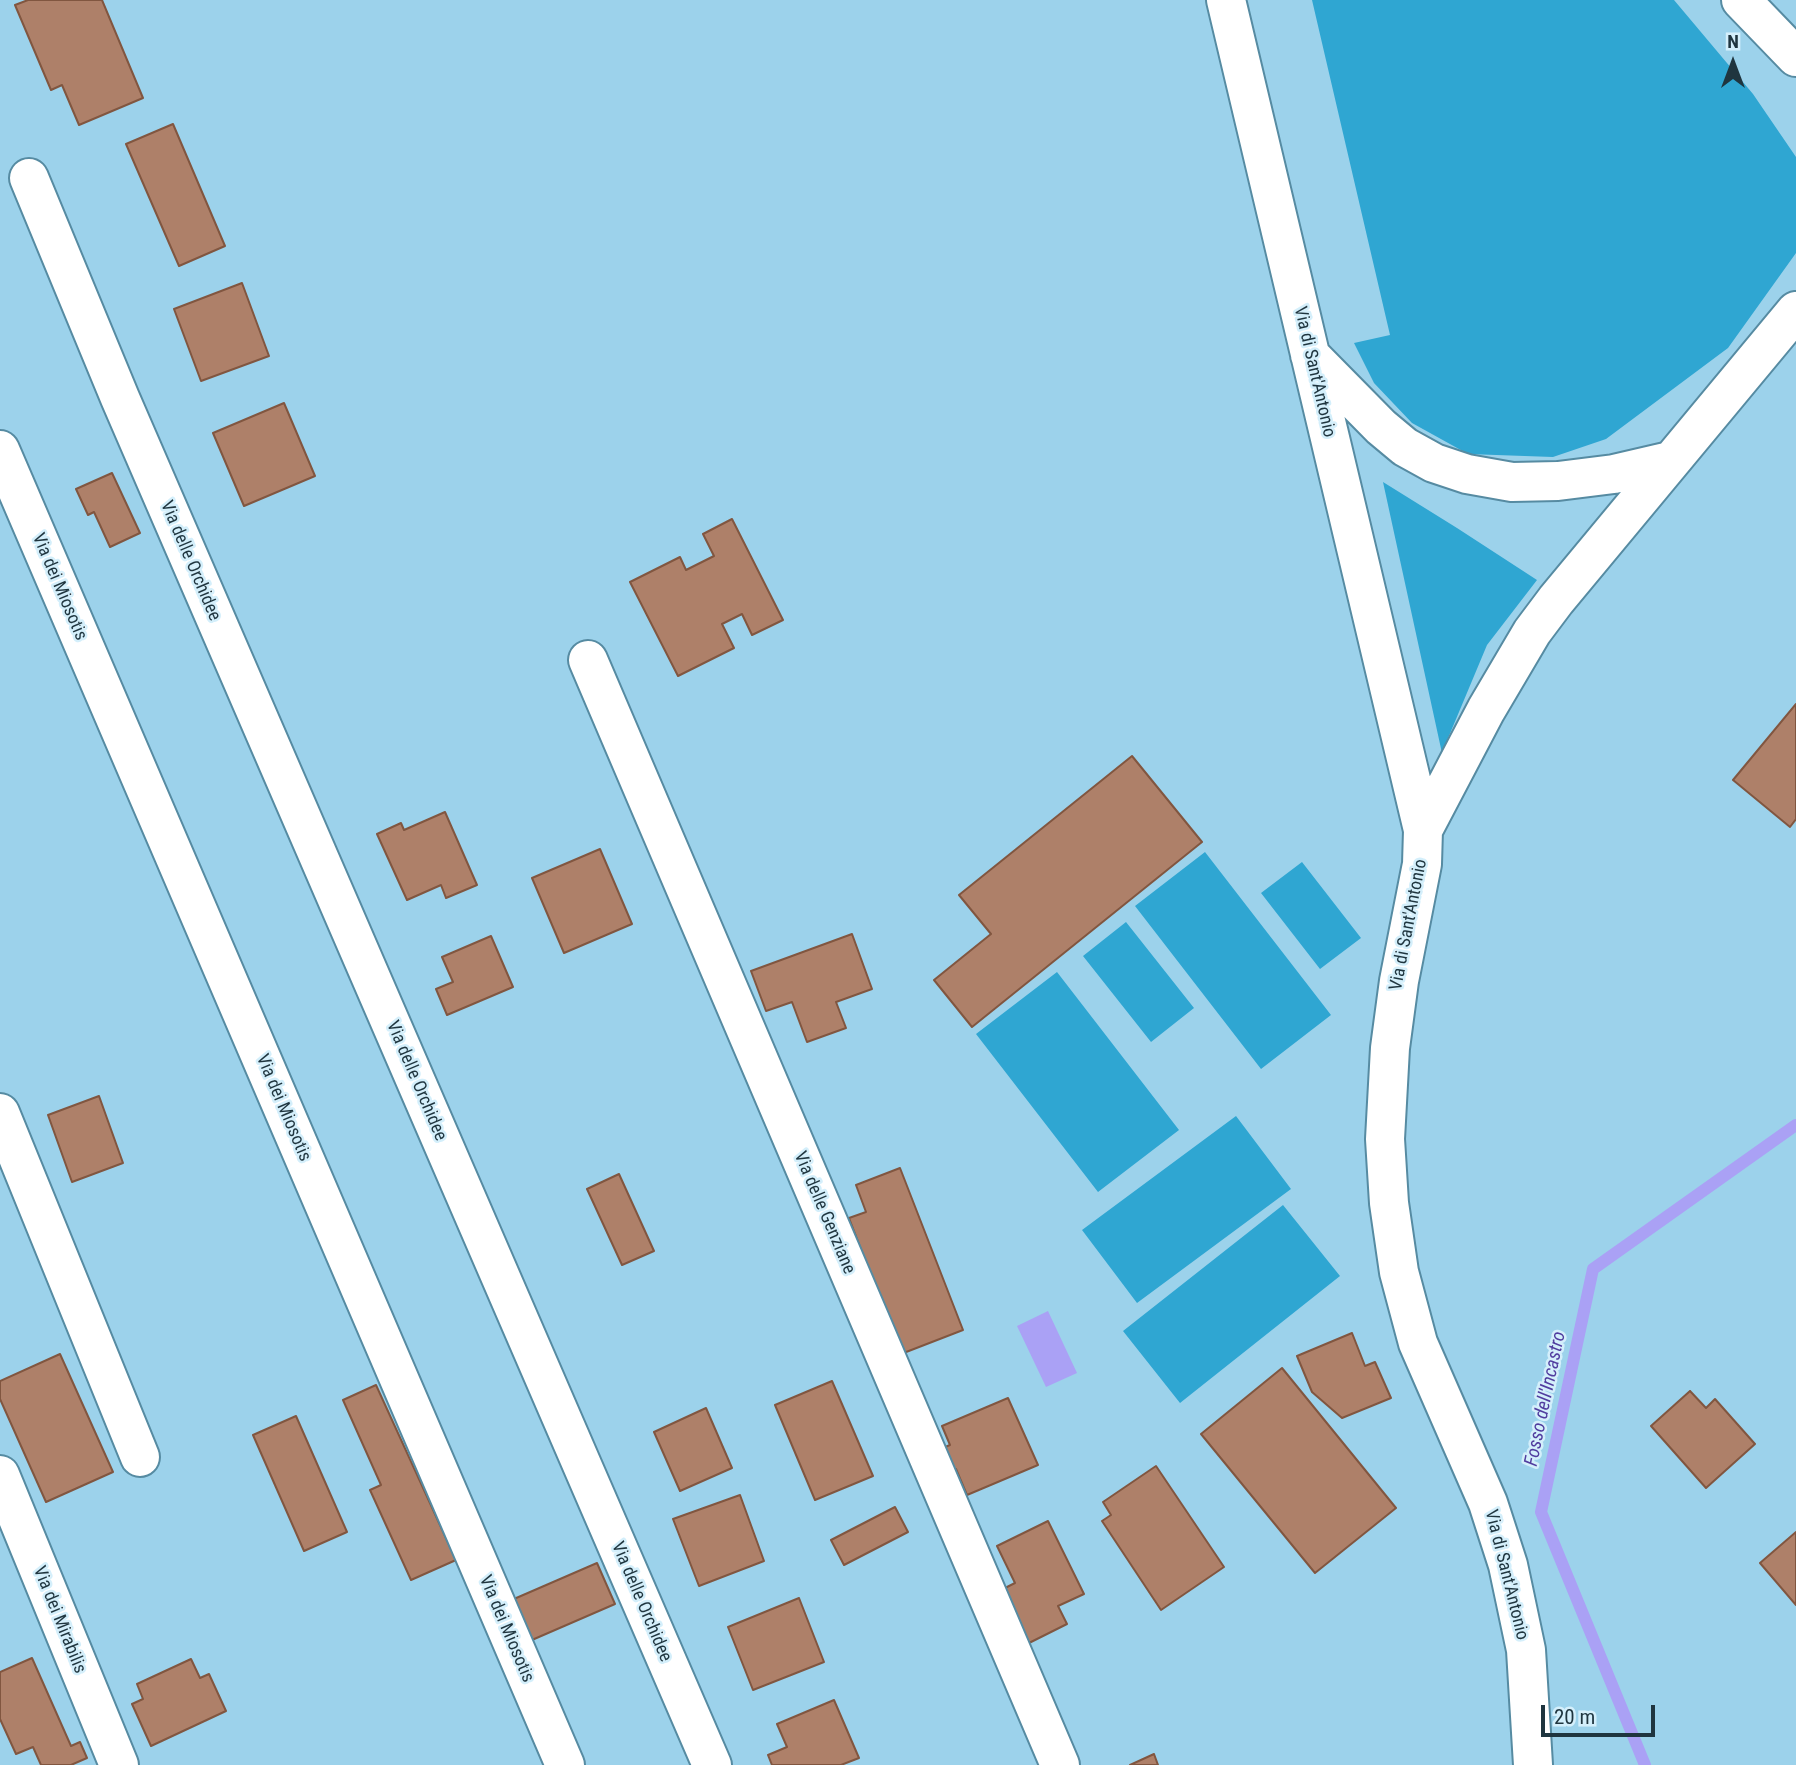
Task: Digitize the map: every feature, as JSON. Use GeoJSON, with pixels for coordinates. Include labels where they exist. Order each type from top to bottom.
{"type":"FeatureCollection","features":[{"type":"Feature","properties":{"kind":"street","name":"Via di Sant'Antonio"},"geometry":{"type":"LineString","coordinates":[[1226,0],[1423,830],[1422,864],[1399,981],[1390,1048],[1385,1139],[1389,1203],[1399,1272],[1418,1343],[1488,1503],[1508,1565],[1526,1650],[1533,1765]]}},
{"type":"Feature","properties":{"kind":"street"},"geometry":{"type":"LineString","coordinates":[[1741,0],[1796,57]]}},
{"type":"Feature","properties":{"kind":"street","name":"Via delle Orchidee"},"geometry":{"type":"LineString","coordinates":[[29,178],[120,398],[712,1765]]}},
{"type":"Feature","properties":{"kind":"street"},"geometry":{"type":"LineString","coordinates":[[1423,830],[1486,710],[1532,632],[1796,311]]}},
{"type":"Feature","properties":{"kind":"street"},"geometry":{"type":"LineString","coordinates":[[1310,355],[1381,427],[1405,447],[1434,463],[1467,474],[1512,482],[1558,481],[1614,474],[1671,461]]}},
{"type":"Feature","properties":{"kind":"street","name":"Via dei Miosotis"},"geometry":{"type":"LineString","coordinates":[[0,450],[565,1765]]}},
{"type":"Feature","properties":{"kind":"street","name":"Via delle Genziane"},"geometry":{"type":"LineString","coordinates":[[588,660],[1060,1765]]}},
{"type":"Feature","properties":{"kind":"street"},"geometry":{"type":"LineString","coordinates":[[0,1113],[141,1457]]}},
{"type":"Feature","properties":{"kind":"street","name":"Via dei Mirabilis"},"geometry":{"type":"LineString","coordinates":[[0,1475],[118,1765]]}},
{"type":"Feature","properties":{"kind":"shaded area"},"geometry":{"type":"Polygon","coordinates":[[[1312,0],[1674,0],[1753,94],[1796,157],[1796,253],[1728,348],[1606,439],[1553,457],[1468,454],[1412,423],[1374,383],[1354,343],[1390,335],[1312,0]]]}},
{"type":"Feature","properties":{"kind":"shaded area"},"geometry":{"type":"Polygon","coordinates":[[[1383,482],[1537,580],[1487,645],[1446,743],[1445,767],[1383,482]]]}},
{"type":"Feature","properties":{"kind":"shaded area"},"geometry":{"type":"Polygon","coordinates":[[[1205,852],[1331,1015],[1261,1069],[1135,906],[1205,852]]]}},
{"type":"Feature","properties":{"kind":"shaded area"},"geometry":{"type":"Polygon","coordinates":[[[1302,862],[1361,938],[1320,969],[1261,893],[1302,862]]]}},
{"type":"Feature","properties":{"kind":"shaded area"},"geometry":{"type":"Polygon","coordinates":[[[1126,922],[1194,1008],[1151,1042],[1083,956],[1126,922]]]}},
{"type":"Feature","properties":{"kind":"shaded area"},"geometry":{"type":"Polygon","coordinates":[[[1057,972],[1179,1130],[1098,1192],[976,1034],[1057,972]]]}},
{"type":"Feature","properties":{"kind":"shaded area"},"geometry":{"type":"Polygon","coordinates":[[[1236,1116],[1291,1189],[1137,1303],[1082,1230],[1236,1116]]]}},
{"type":"Feature","properties":{"kind":"shaded area"},"geometry":{"type":"Polygon","coordinates":[[[1283,1205],[1340,1276],[1180,1403],[1123,1331],[1283,1205]]]}},
{"type":"Feature","properties":{"kind":"shaded area"},"geometry":{"type":"Polygon","coordinates":[[[1048,1311],[1077,1373],[1046,1387],[1017,1326],[1048,1311]]]}},
{"type":"Feature","properties":{"kind":"building"},"geometry":{"type":"Polygon","coordinates":[[[28,0],[102,0],[143,98],[79,125],[62,85],[51,90],[15,5],[28,0]]]}},
{"type":"Feature","properties":{"kind":"building"},"geometry":{"type":"Polygon","coordinates":[[[173,124],[225,246],[179,266],[126,144],[173,124]]]}},
{"type":"Feature","properties":{"kind":"building"},"geometry":{"type":"Polygon","coordinates":[[[242,283],[269,356],[201,381],[174,309],[242,283]]]}},
{"type":"Feature","properties":{"kind":"building"},"geometry":{"type":"Polygon","coordinates":[[[284,403],[315,476],[244,506],[213,433],[284,403]]]}},
{"type":"Feature","properties":{"kind":"building"},"geometry":{"type":"Polygon","coordinates":[[[112,473],[140,533],[110,547],[94,512],[88,515],[76,489],[112,473]]]}},
{"type":"Feature","properties":{"kind":"building"},"geometry":{"type":"Polygon","coordinates":[[[732,519],[783,620],[752,635],[742,614],[722,624],[734,648],[678,676],[630,582],[680,557],[686,570],[714,556],[703,534],[732,519]]]}},
{"type":"Feature","properties":{"kind":"building"},"geometry":{"type":"Polygon","coordinates":[[[1796,704],[1796,819],[1790,827],[1733,780],[1796,704]]]}},
{"type":"Feature","properties":{"kind":"building"},"geometry":{"type":"Polygon","coordinates":[[[1132,756],[1202,842],[972,1027],[934,980],[991,934],[959,895],[1132,756]]]}},
{"type":"Feature","properties":{"kind":"building"},"geometry":{"type":"Polygon","coordinates":[[[445,812],[477,885],[446,898],[441,885],[407,900],[377,834],[401,823],[404,830],[445,812]]]}},
{"type":"Feature","properties":{"kind":"building"},"geometry":{"type":"Polygon","coordinates":[[[600,849],[632,924],[564,953],[532,878],[600,849]]]}},
{"type":"Feature","properties":{"kind":"building"},"geometry":{"type":"Polygon","coordinates":[[[852,934],[872,989],[836,1002],[846,1028],[807,1042],[792,1002],[766,1011],[751,971],[852,934]]]}},
{"type":"Feature","properties":{"kind":"building"},"geometry":{"type":"Polygon","coordinates":[[[491,936],[513,987],[447,1015],[436,989],[453,982],[442,957],[491,936]]]}},
{"type":"Feature","properties":{"kind":"building"},"geometry":{"type":"Polygon","coordinates":[[[99,1096],[123,1163],[72,1182],[48,1115],[99,1096]]]}},
{"type":"Feature","properties":{"kind":"building"},"geometry":{"type":"Polygon","coordinates":[[[900,1168],[963,1330],[901,1354],[849,1218],[866,1212],[856,1185],[900,1168]]]}},
{"type":"Feature","properties":{"kind":"building"},"geometry":{"type":"Polygon","coordinates":[[[619,1174],[654,1251],[622,1265],[587,1189],[619,1174]]]}},
{"type":"Feature","properties":{"kind":"building"},"geometry":{"type":"Polygon","coordinates":[[[1352,1333],[1365,1366],[1375,1362],[1391,1398],[1342,1418],[1312,1392],[1297,1356],[1352,1333]]]}},
{"type":"Feature","properties":{"kind":"building"},"geometry":{"type":"Polygon","coordinates":[[[60,1354],[113,1472],[46,1502],[0,1399],[0,1381],[60,1354]]]}},
{"type":"Feature","properties":{"kind":"building"},"geometry":{"type":"Polygon","coordinates":[[[1282,1368],[1396,1508],[1315,1573],[1201,1434],[1282,1368]]]}},
{"type":"Feature","properties":{"kind":"building"},"geometry":{"type":"Polygon","coordinates":[[[832,1381],[873,1476],[815,1500],[775,1405],[832,1381]]]}},
{"type":"Feature","properties":{"kind":"building"},"geometry":{"type":"Polygon","coordinates":[[[376,1385],[456,1560],[411,1580],[370,1490],[381,1485],[343,1400],[376,1385]]]}},
{"type":"Feature","properties":{"kind":"building"},"geometry":{"type":"Polygon","coordinates":[[[1690,1391],[1706,1408],[1715,1399],[1755,1444],[1706,1488],[1651,1426],[1690,1391]]]}},
{"type":"Feature","properties":{"kind":"building"},"geometry":{"type":"Polygon","coordinates":[[[1008,1398],[1038,1465],[967,1495],[956,1469],[948,1472],[938,1450],[950,1445],[942,1426],[1008,1398]]]}},
{"type":"Feature","properties":{"kind":"building"},"geometry":{"type":"Polygon","coordinates":[[[706,1408],[732,1468],[680,1491],[654,1432],[706,1408]]]}},
{"type":"Feature","properties":{"kind":"building"},"geometry":{"type":"Polygon","coordinates":[[[296,1416],[347,1532],[304,1551],[253,1435],[296,1416]]]}},
{"type":"Feature","properties":{"kind":"building"},"geometry":{"type":"Polygon","coordinates":[[[1156,1466],[1224,1567],[1161,1610],[1102,1521],[1111,1515],[1103,1502],[1156,1466]]]}},
{"type":"Feature","properties":{"kind":"building"},"geometry":{"type":"Polygon","coordinates":[[[740,1495],[764,1561],[699,1586],[673,1519],[740,1495]]]}},
{"type":"Feature","properties":{"kind":"building"},"geometry":{"type":"Polygon","coordinates":[[[895,1507],[908,1532],[844,1565],[831,1540],[895,1507]]]}},
{"type":"Feature","properties":{"kind":"building"},"geometry":{"type":"Polygon","coordinates":[[[1048,1521],[1084,1594],[1058,1606],[1067,1624],[1029,1643],[1003,1589],[1015,1583],[997,1546],[1048,1521]]]}},
{"type":"Feature","properties":{"kind":"building"},"geometry":{"type":"Polygon","coordinates":[[[1796,1532],[1796,1605],[1760,1563],[1796,1532]]]}},
{"type":"Feature","properties":{"kind":"building"},"geometry":{"type":"Polygon","coordinates":[[[597,1563],[615,1604],[525,1643],[507,1602],[597,1563]]]}},
{"type":"Feature","properties":{"kind":"building"},"geometry":{"type":"Polygon","coordinates":[[[799,1598],[824,1662],[753,1690],[728,1627],[799,1598]]]}},
{"type":"Feature","properties":{"kind":"building"},"geometry":{"type":"Polygon","coordinates":[[[32,1658],[71,1746],[80,1742],[87,1758],[71,1765],[41,1765],[33,1747],[16,1754],[0,1719],[0,1672],[32,1658]]]}},
{"type":"Feature","properties":{"kind":"building"},"geometry":{"type":"Polygon","coordinates":[[[191,1659],[200,1678],[209,1674],[226,1711],[151,1746],[132,1704],[143,1699],[137,1684],[191,1659]]]}},
{"type":"Feature","properties":{"kind":"building"},"geometry":{"type":"Polygon","coordinates":[[[834,1700],[859,1758],[841,1765],[772,1765],[768,1755],[787,1747],[777,1724],[834,1700]]]}},
{"type":"Feature","properties":{"kind":"building"},"geometry":{"type":"Polygon","coordinates":[[[1154,1754],[1158,1765],[1130,1765],[1154,1754]]]}},
{"type":"Feature","properties":{"kind":"waterway","name":"Fosso dell'Incastro"},"geometry":{"type":"LineString","coordinates":[[1645,1765],[1541,1512],[1593,1269],[1796,1125]]}}]}
